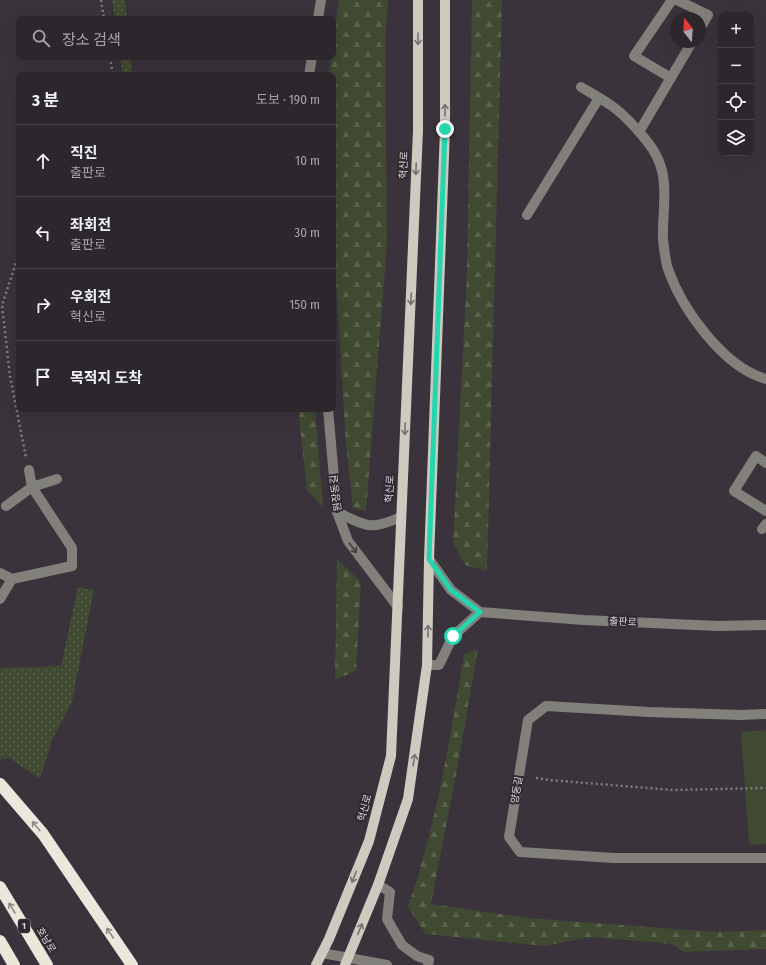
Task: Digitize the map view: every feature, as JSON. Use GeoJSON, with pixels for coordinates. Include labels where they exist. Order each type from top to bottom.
{"type":"FeatureCollection","features":[{"type":"Feature","properties":{"kind":"highway"},"geometry":{"type":"LineString","coordinates":[[0,784],[43,834],[132,965]]}},
{"type":"Feature","properties":{"kind":"highway","name":"호남로"},"geometry":{"type":"LineString","coordinates":[[0,887],[47,965]]}},
{"type":"Feature","properties":{"kind":"highway"},"geometry":{"type":"LineString","coordinates":[[0,941],[14,965]]}},
{"type":"Feature","properties":{"kind":"main road","name":"혁신로"},"geometry":{"type":"LineString","coordinates":[[316,965],[329,939],[369,841],[391,756],[418,130],[418,0]]}},
{"type":"Feature","properties":{"kind":"main road"},"geometry":{"type":"LineString","coordinates":[[347,961],[378,885],[408,799],[427,665],[429,559],[445,129],[446,0]]}},
{"type":"Feature","properties":{"kind":"street"},"geometry":{"type":"LineString","coordinates":[[318,16],[321,0]]}},
{"type":"Feature","properties":{"kind":"street"},"geometry":{"type":"LineString","coordinates":[[671,78],[634,56],[672,0]]}},
{"type":"Feature","properties":{"kind":"street"},"geometry":{"type":"LineString","coordinates":[[677,0],[702,12]]}},
{"type":"Feature","properties":{"kind":"street"},"geometry":{"type":"LineString","coordinates":[[639,132],[688,48]]}},
{"type":"Feature","properties":{"kind":"street"},"geometry":{"type":"LineString","coordinates":[[310,72],[312,60]]}},
{"type":"Feature","properties":{"kind":"street"},"geometry":{"type":"LineString","coordinates":[[580,87],[612,106],[639,132],[657,155],[664,179],[663,240],[668,268],[679,293],[699,327],[730,359],[757,376],[766,378]]}},
{"type":"Feature","properties":{"kind":"street"},"geometry":{"type":"LineString","coordinates":[[527,215],[599,98]]}},
{"type":"Feature","properties":{"kind":"street","name":"원장동길"},"geometry":{"type":"LineString","coordinates":[[328,412],[337,512],[348,541],[398,607]]}},
{"type":"Feature","properties":{"kind":"street"},"geometry":{"type":"LineString","coordinates":[[766,463],[756,456],[734,491],[766,511]]}},
{"type":"Feature","properties":{"kind":"street"},"geometry":{"type":"LineString","coordinates":[[0,573],[12,579],[72,566],[72,548],[32,487],[28,470]]}},
{"type":"Feature","properties":{"kind":"street"},"geometry":{"type":"LineString","coordinates":[[6,506],[32,487],[57,479]]}},
{"type":"Feature","properties":{"kind":"street"},"geometry":{"type":"LineString","coordinates":[[337,512],[368,526],[382,524],[401,517]]}},
{"type":"Feature","properties":{"kind":"street"},"geometry":{"type":"LineString","coordinates":[[427,665],[439,665],[453,636],[480,612],[451,590],[429,559]]}},
{"type":"Feature","properties":{"kind":"street"},"geometry":{"type":"LineString","coordinates":[[0,599],[12,579]]}},
{"type":"Feature","properties":{"kind":"street","name":"출판로"},"geometry":{"type":"LineString","coordinates":[[480,612],[584,620],[718,626],[766,625]]}},
{"type":"Feature","properties":{"kind":"street","name":"양동길"},"geometry":{"type":"LineString","coordinates":[[766,714],[741,715],[649,712],[546,706],[528,720],[509,838],[520,852],[614,858],[766,858]]}},
{"type":"Feature","properties":{"kind":"street"},"geometry":{"type":"LineString","coordinates":[[378,885],[390,892],[387,919],[402,945],[417,956],[429,960],[428,965]]}},
{"type":"Feature","properties":{"kind":"street"},"geometry":{"type":"LineString","coordinates":[[322,953],[347,961],[387,965]]}},
{"type":"Feature","properties":{"kind":"path"},"geometry":{"type":"LineString","coordinates":[[101,0],[104,16]]}},
{"type":"Feature","properties":{"kind":"path"},"geometry":{"type":"LineString","coordinates":[[110,60],[112,72]]}},
{"type":"Feature","properties":{"kind":"path"},"geometry":{"type":"LineString","coordinates":[[16,263],[2,306],[10,376],[16,407]]}},
{"type":"Feature","properties":{"kind":"path"},"geometry":{"type":"LineString","coordinates":[[17,412],[28,470]]}},
{"type":"Feature","properties":{"kind":"path"},"geometry":{"type":"LineString","coordinates":[[536,778],[673,790],[766,788]]}},
{"type":"Feature","properties":{"kind":"green space"},"geometry":{"type":"Polygon","coordinates":[[[112,0],[125,0],[127,16],[115,16],[112,0]]]}},
{"type":"Feature","properties":{"kind":"green space"},"geometry":{"type":"Polygon","coordinates":[[[339,0],[388,0],[385,41],[387,243],[366,511],[353,508],[346,444],[336,282],[336,72],[329,72],[331,60],[336,60],[336,22],[339,0]]]}},
{"type":"Feature","properties":{"kind":"green space"},"geometry":{"type":"Polygon","coordinates":[[[472,0],[502,0],[487,571],[465,565],[453,543],[467,273],[472,0]]]}},
{"type":"Feature","properties":{"kind":"green space"},"geometry":{"type":"Polygon","coordinates":[[[120,60],[131,60],[132,72],[122,72],[120,60]]]}},
{"type":"Feature","properties":{"kind":"green space"},"geometry":{"type":"Polygon","coordinates":[[[298,412],[315,412],[323,507],[307,490],[298,412]]]}},
{"type":"Feature","properties":{"kind":"green space"},"geometry":{"type":"Polygon","coordinates":[[[337,559],[361,582],[356,671],[335,680],[337,559]]]}},
{"type":"Feature","properties":{"kind":"green space"},"geometry":{"type":"Polygon","coordinates":[[[78,587],[94,590],[72,702],[52,740],[40,779],[8,757],[0,760],[0,668],[61,666],[78,587]]]}},
{"type":"Feature","properties":{"kind":"green space"},"geometry":{"type":"Polygon","coordinates":[[[478,649],[431,904],[528,918],[716,932],[766,930],[766,949],[684,952],[672,944],[591,937],[544,946],[426,934],[408,907],[427,845],[434,814],[448,750],[464,654],[478,649]]]}},
{"type":"Feature","properties":{"kind":"green space"},"geometry":{"type":"Polygon","coordinates":[[[766,730],[766,844],[749,845],[741,732],[766,730]]]}},
{"type":"Feature","properties":{"kind":"route"},"geometry":{"type":"LineString","coordinates":[[445,129],[429,559],[451,590],[480,612],[453,636]]}}]}
